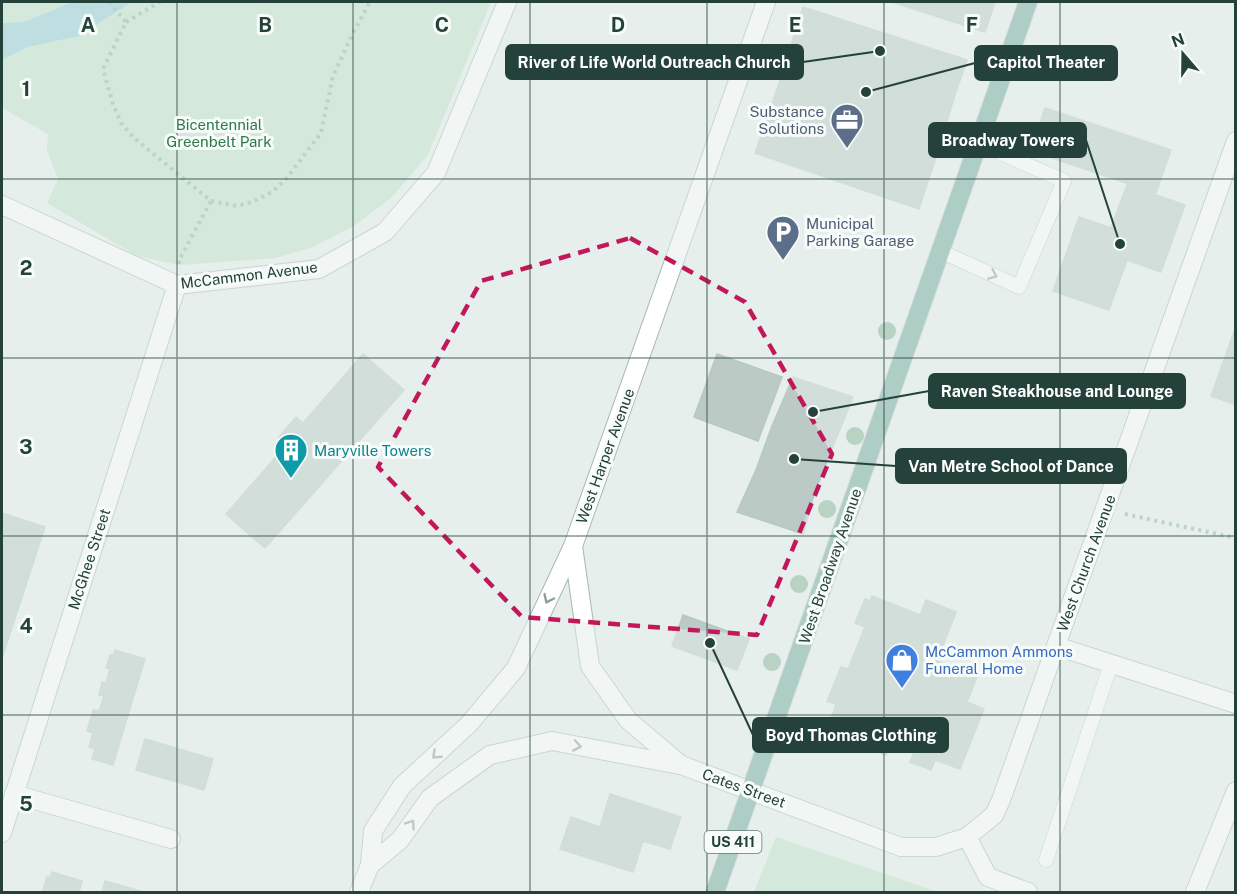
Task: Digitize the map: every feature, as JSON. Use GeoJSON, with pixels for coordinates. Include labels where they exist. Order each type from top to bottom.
{"type":"FeatureCollection","features":[{"type":"Feature","properties":{"kind":"main road","name":"West Broadway Avenue"},"geometry":{"type":"LineString","coordinates":[[716,892],[1028,2]]}},
{"type":"Feature","properties":{"kind":"street","name":"McCammon Avenue"},"geometry":{"type":"LineString","coordinates":[[2,205],[177,285],[319,269],[385,232],[436,173],[507,2]]}},
{"type":"Feature","properties":{"kind":"street","name":"West Harper Avenue"},"geometry":{"type":"LineString","coordinates":[[359,892],[370,865],[373,831],[402,786],[469,724],[516,668],[573,546],[766,2]]}},
{"type":"Feature","properties":{"kind":"street","name":"West Church Avenue"},"geometry":{"type":"LineString","coordinates":[[967,837],[994,815],[1236,141]]}},
{"type":"Feature","properties":{"kind":"street","name":"McGhee Street"},"geometry":{"type":"LineString","coordinates":[[2,833],[177,285]]}},
{"type":"Feature","properties":{"kind":"street","name":"Cates Street"},"geometry":{"type":"LineString","coordinates":[[573,546],[590,666],[628,720],[681,765],[901,847],[936,847],[967,837]]}},
{"type":"Feature","properties":{"kind":"street"},"geometry":{"type":"LineString","coordinates":[[1056,646],[1236,704]]}},
{"type":"Feature","properties":{"kind":"street","name":"West Harper Avenue"},"geometry":{"type":"LineString","coordinates":[[370,865],[400,840],[430,798],[490,755],[552,741],[681,765]]}},
{"type":"Feature","properties":{"kind":"street"},"geometry":{"type":"LineString","coordinates":[[1195,892],[1236,790]]}},
{"type":"Feature","properties":{"kind":"street"},"geometry":{"type":"LineString","coordinates":[[14,794],[171,839]]}},
{"type":"Feature","properties":{"kind":"street"},"geometry":{"type":"LineString","coordinates":[[967,837],[988,877],[1028,892]]}},
{"type":"Feature","properties":{"kind":"lane"},"geometry":{"type":"LineString","coordinates":[[940,251],[1019,287],[1064,181],[978,142]]}},
{"type":"Feature","properties":{"kind":"lane"},"geometry":{"type":"LineString","coordinates":[[1046,860],[1111,664]]}},
{"type":"Feature","properties":{"kind":"path"},"geometry":{"type":"LineString","coordinates":[[109,2],[126,22]]}},
{"type":"Feature","properties":{"kind":"path"},"geometry":{"type":"LineString","coordinates":[[160,2],[126,22],[103,69],[112,104],[121,123],[134,138],[211,201],[237,206],[252,202],[272,192],[286,179],[321,133],[333,76],[370,2]]}},
{"type":"Feature","properties":{"kind":"path"},"geometry":{"type":"LineString","coordinates":[[177,285],[179,260],[211,201]]}},
{"type":"Feature","properties":{"kind":"path"},"geometry":{"type":"LineString","coordinates":[[1123,514],[1236,538]]}},
{"type":"Feature","properties":{"kind":"highlighted area"},"geometry":{"type":"Polygon","coordinates":[[[630,238],[745,302],[832,454],[757,635],[522,617],[378,467],[481,281],[630,238]]]}},
{"type":"Feature","properties":{"kind":"green space"},"geometry":{"type":"Polygon","coordinates":[[[2,2],[72,2],[24,22],[2,23],[2,2]]]}},
{"type":"Feature","properties":{"kind":"green space","name":"Bicentennial Greenbelt Park"},"geometry":{"type":"Polygon","coordinates":[[[132,2],[491,2],[428,155],[392,197],[354,226],[313,247],[276,258],[179,265],[137,256],[47,203],[58,179],[47,150],[48,134],[2,108],[2,60],[28,47],[79,36],[132,2]]]}},
{"type":"Feature","properties":{"kind":"green space"},"geometry":{"type":"Polygon","coordinates":[[[776,837],[938,892],[754,892],[776,837]]]}},
{"type":"Feature","properties":{"kind":"water"},"geometry":{"type":"Polygon","coordinates":[[[72,2],[132,2],[79,36],[28,47],[2,60],[2,23],[24,22],[72,2]]]}},
{"type":"Feature","properties":{"kind":"building"},"geometry":{"type":"Polygon","coordinates":[[[892,2],[995,2],[985,32],[892,2]]]}},
{"type":"Feature","properties":{"kind":"building"},"geometry":{"type":"Polygon","coordinates":[[[803,7],[967,60],[955,95],[792,42],[803,7]]]}},
{"type":"Feature","properties":{"kind":"building"},"geometry":{"type":"Polygon","coordinates":[[[792,42],[955,95],[940,145],[777,89],[792,42]]]}},
{"type":"Feature","properties":{"kind":"building","name":"Substance Solutions"},"geometry":{"type":"Polygon","coordinates":[[[777,89],[940,145],[919,209],[755,153],[777,89]]]}},
{"type":"Feature","properties":{"kind":"building"},"geometry":{"type":"Polygon","coordinates":[[[1045,108],[1171,150],[1156,193],[1031,151],[1045,108]]]}},
{"type":"Feature","properties":{"kind":"building"},"geometry":{"type":"Polygon","coordinates":[[[1127,185],[1185,205],[1161,272],[1127,260],[1109,310],[1053,291],[1079,217],[1111,228],[1127,185]]]}},
{"type":"Feature","properties":{"kind":"building"},"geometry":{"type":"Polygon","coordinates":[[[1236,326],[1236,405],[1211,396],[1236,326]]]}},
{"type":"Feature","properties":{"kind":"building","name":"Maryville Towers"},"geometry":{"type":"Polygon","coordinates":[[[363,354],[404,390],[265,548],[226,514],[287,444],[279,437],[296,417],[303,423],[363,354]]]}},
{"type":"Feature","properties":{"kind":"building"},"geometry":{"type":"Polygon","coordinates":[[[717,354],[782,377],[758,441],[694,417],[717,354]]]}},
{"type":"Feature","properties":{"kind":"building"},"geometry":{"type":"Polygon","coordinates":[[[793,377],[853,397],[832,449],[772,426],[793,377]]]}},
{"type":"Feature","properties":{"kind":"building"},"geometry":{"type":"Polygon","coordinates":[[[772,426],[832,449],[816,489],[756,470],[772,426]]]}},
{"type":"Feature","properties":{"kind":"building"},"geometry":{"type":"Polygon","coordinates":[[[756,470],[816,489],[803,534],[737,512],[756,470]]]}},
{"type":"Feature","properties":{"kind":"building"},"geometry":{"type":"Polygon","coordinates":[[[2,513],[45,527],[2,658],[2,513]]]}},
{"type":"Feature","properties":{"kind":"building","name":"McCammon Ammons Funeral Home"},"geometry":{"type":"Polygon","coordinates":[[[872,596],[920,615],[926,600],[956,612],[937,661],[977,677],[967,702],[984,709],[960,769],[935,760],[931,770],[910,762],[916,748],[893,739],[886,755],[866,747],[870,738],[830,722],[836,704],[827,701],[841,667],[848,669],[865,627],[855,623],[865,599],[870,601],[872,596]]]}},
{"type":"Feature","properties":{"kind":"building"},"geometry":{"type":"Polygon","coordinates":[[[683,615],[749,639],[737,670],[672,646],[683,615]]]}},
{"type":"Feature","properties":{"kind":"building"},"geometry":{"type":"Polygon","coordinates":[[[115,650],[145,659],[113,765],[92,759],[95,749],[89,747],[93,733],[87,731],[93,710],[99,711],[104,696],[99,695],[102,682],[106,683],[110,669],[106,668],[110,655],[113,656],[115,650]]]}},
{"type":"Feature","properties":{"kind":"building"},"geometry":{"type":"Polygon","coordinates":[[[145,739],[213,759],[204,790],[136,770],[145,739]]]}},
{"type":"Feature","properties":{"kind":"building"},"geometry":{"type":"Polygon","coordinates":[[[610,794],[681,817],[670,849],[643,841],[633,872],[560,849],[571,817],[600,827],[610,794]]]}},
{"type":"Feature","properties":{"kind":"building"},"geometry":{"type":"Polygon","coordinates":[[[52,872],[82,881],[79,892],[46,892],[43,890],[47,877],[50,877],[52,872]]]}},
{"type":"Feature","properties":{"kind":"building"},"geometry":{"type":"Polygon","coordinates":[[[105,881],[144,892],[102,892],[105,881]]]}},
{"type":"Feature","properties":{"kind":"place","name":"River of Life World Outreach Church"},"geometry":{"type":"Point","coordinates":[880,51]}},
{"type":"Feature","properties":{"kind":"place","name":"Capitol Theater"},"geometry":{"type":"Point","coordinates":[866,92]}},
{"type":"Feature","properties":{"kind":"place","name":"Substance Solutions"},"geometry":{"type":"Point","coordinates":[847,149]}},
{"type":"Feature","properties":{"kind":"place","name":"Broadway Towers"},"geometry":{"type":"Point","coordinates":[1120,244]}},
{"type":"Feature","properties":{"kind":"place","name":"Municipal Parking Garage"},"geometry":{"type":"Point","coordinates":[783,261]}},
{"type":"Feature","properties":{"kind":"place","name":"Raven Steakhouse and Lounge"},"geometry":{"type":"Point","coordinates":[813,412]}},
{"type":"Feature","properties":{"kind":"place","name":"Van Metre School of Dance"},"geometry":{"type":"Point","coordinates":[794,459]}},
{"type":"Feature","properties":{"kind":"place","name":"Maryville Towers"},"geometry":{"type":"Point","coordinates":[291,479]}},
{"type":"Feature","properties":{"kind":"place","name":"Boyd Thomas Clothing"},"geometry":{"type":"Point","coordinates":[710,643]}},
{"type":"Feature","properties":{"kind":"place","name":"McCammon Ammons Funeral Home"},"geometry":{"type":"Point","coordinates":[902,689]}}]}
